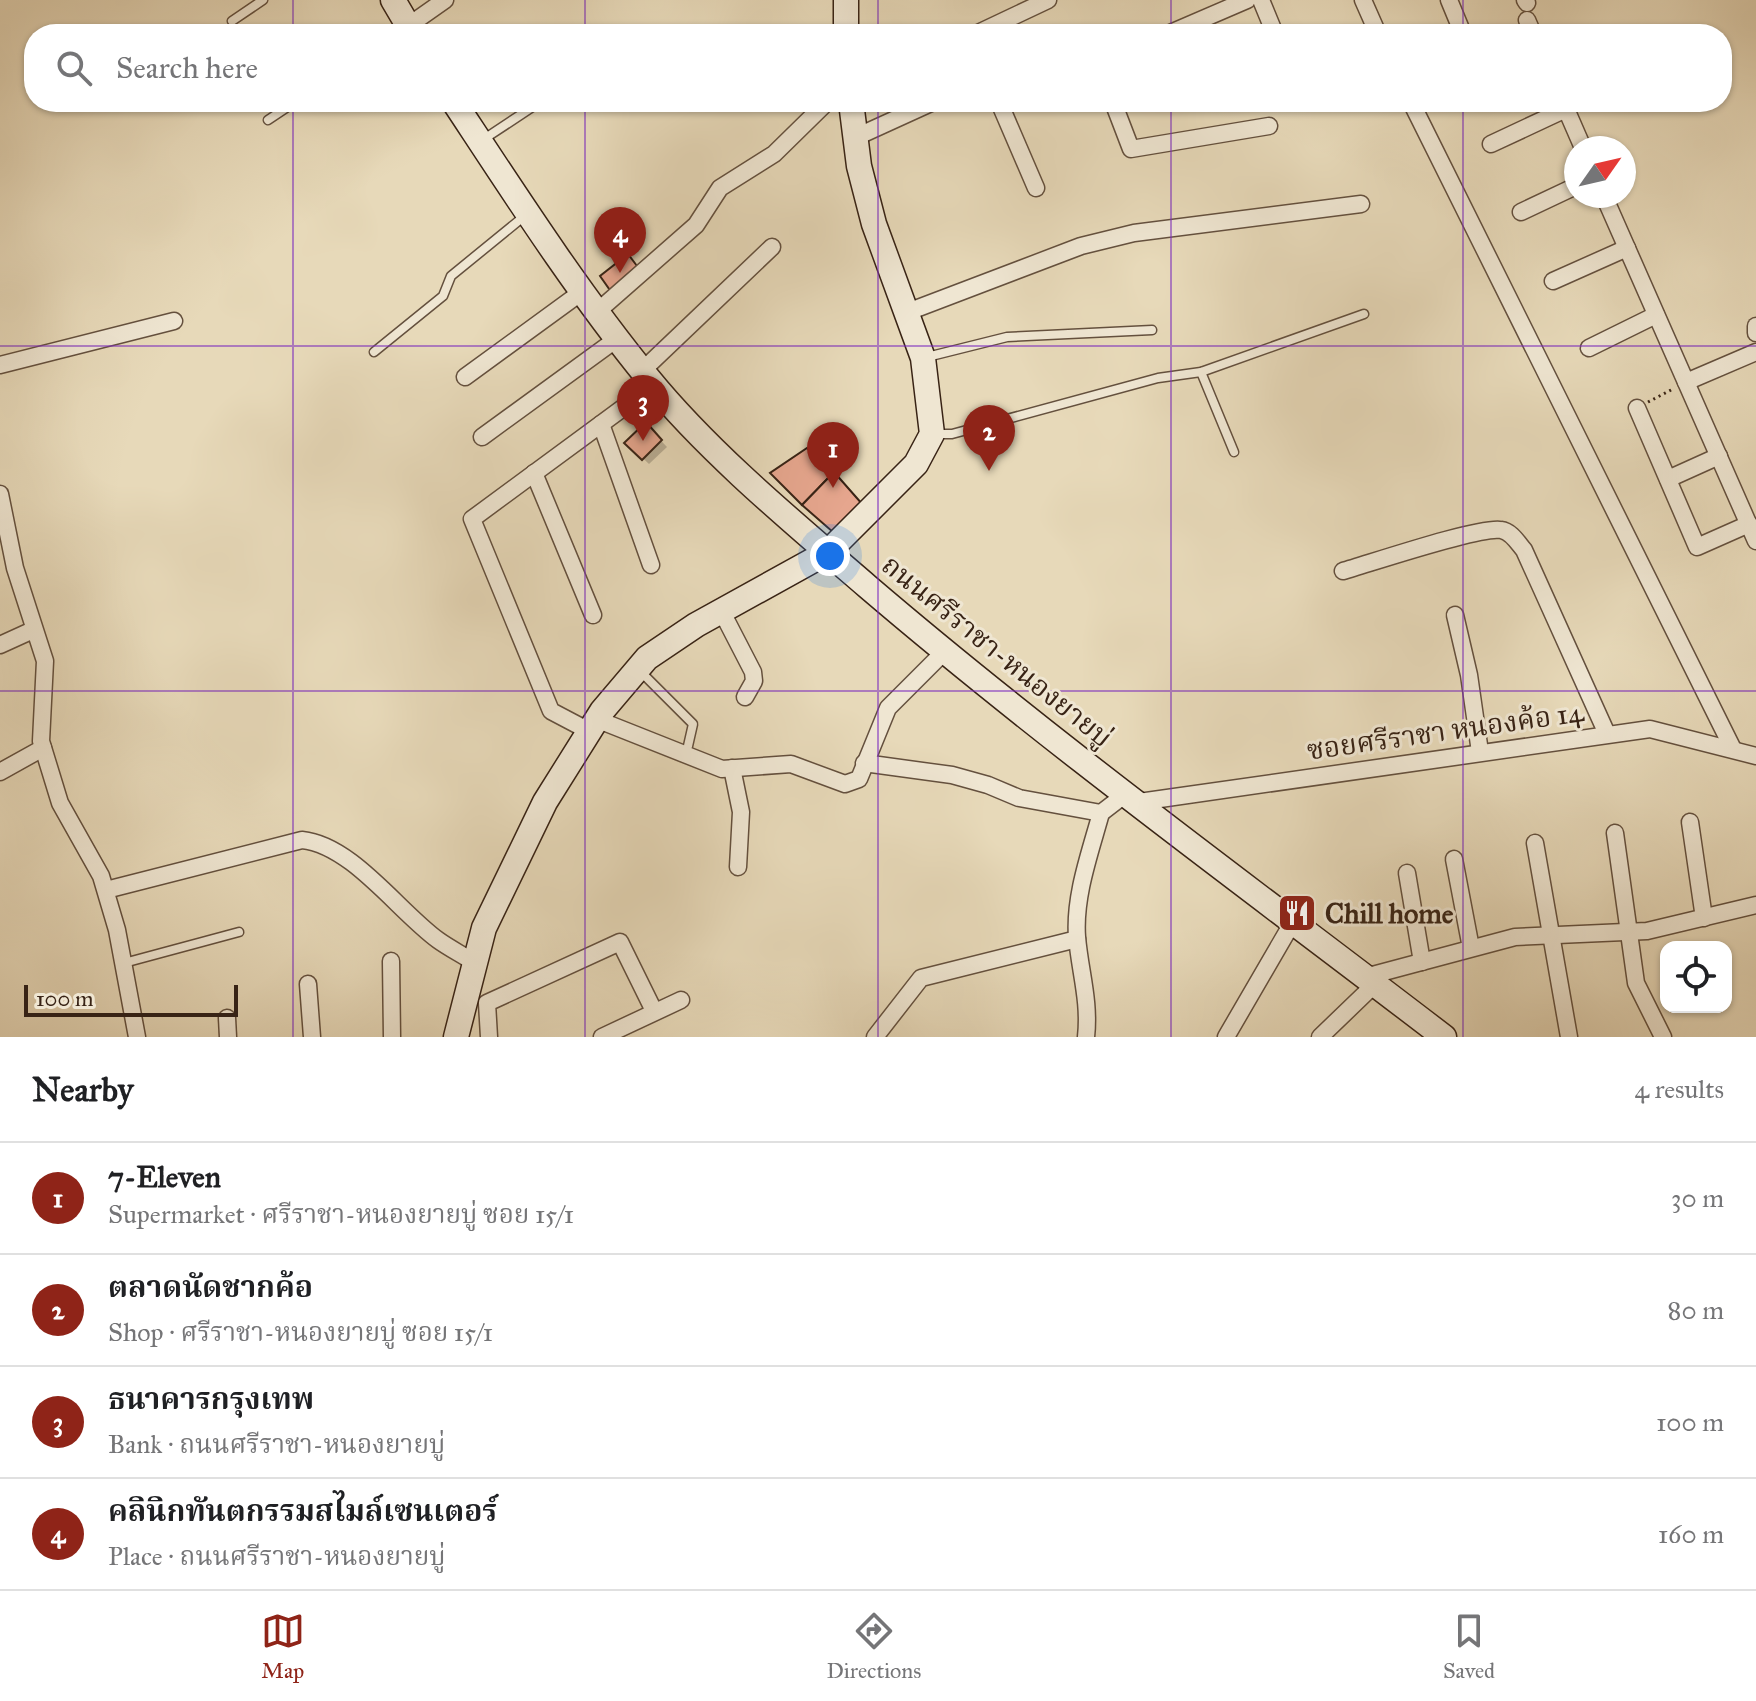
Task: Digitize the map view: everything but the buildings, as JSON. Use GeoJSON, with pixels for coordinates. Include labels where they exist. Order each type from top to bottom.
{"type":"FeatureCollection","features":[{"type":"Feature","properties":{"kind":"main road"},"geometry":{"type":"LineString","coordinates":[[393,0],[403,24]]}},
{"type":"Feature","properties":{"kind":"main road"},"geometry":{"type":"LineString","coordinates":[[846,0],[846,24]]}},
{"type":"Feature","properties":{"kind":"main road","name":"ถนนศรีราชา-หนองยายบู่"},"geometry":{"type":"LineString","coordinates":[[461,112],[528,214],[648,378],[735,468],[944,652],[1444,1037]]}},
{"type":"Feature","properties":{"kind":"main road"},"geometry":{"type":"LineString","coordinates":[[456,1037],[484,928],[545,802],[593,725],[638,668],[659,650],[828,552],[916,464],[932,434],[923,358],[874,224],[854,138],[852,112]]}},
{"type":"Feature","properties":{"kind":"street"},"geometry":{"type":"LineString","coordinates":[[415,24],[445,0]]}},
{"type":"Feature","properties":{"kind":"street"},"geometry":{"type":"LineString","coordinates":[[997,24],[1048,0]]}},
{"type":"Feature","properties":{"kind":"street"},"geometry":{"type":"LineString","coordinates":[[1191,24],[1247,0]]}},
{"type":"Feature","properties":{"kind":"street"},"geometry":{"type":"LineString","coordinates":[[1261,0],[1271,24]]}},
{"type":"Feature","properties":{"kind":"street"},"geometry":{"type":"LineString","coordinates":[[1363,0],[1374,24]]}},
{"type":"Feature","properties":{"kind":"street"},"geometry":{"type":"LineString","coordinates":[[1449,0],[1459,24]]}},
{"type":"Feature","properties":{"kind":"street"},"geometry":{"type":"LineString","coordinates":[[598,311],[696,225],[720,188],[774,154],[817,112]]}},
{"type":"Feature","properties":{"kind":"street"},"geometry":{"type":"LineString","coordinates":[[854,138],[911,112]]}},
{"type":"Feature","properties":{"kind":"street"},"geometry":{"type":"LineString","coordinates":[[1003,112],[1036,188]]}},
{"type":"Feature","properties":{"kind":"street"},"geometry":{"type":"LineString","coordinates":[[1117,112],[1131,149],[1269,126]]}},
{"type":"Feature","properties":{"kind":"street"},"geometry":{"type":"LineString","coordinates":[[1416,112],[1733,749]]}},
{"type":"Feature","properties":{"kind":"street"},"geometry":{"type":"LineString","coordinates":[[1491,144],[1552,112]]}},
{"type":"Feature","properties":{"kind":"street"},"geometry":{"type":"LineString","coordinates":[[1567,112],[1578,136]]}},
{"type":"Feature","properties":{"kind":"street"},"geometry":{"type":"LineString","coordinates":[[1521,212],[1564,192]]}},
{"type":"Feature","properties":{"kind":"street"},"geometry":{"type":"LineString","coordinates":[[905,313],[1081,246],[1134,233],[1361,204]]}},
{"type":"Feature","properties":{"kind":"street"},"geometry":{"type":"LineString","coordinates":[[1609,208],[1756,541]]}},
{"type":"Feature","properties":{"kind":"street"},"geometry":{"type":"LineString","coordinates":[[772,247],[601,424],[472,519],[551,711],[722,769],[791,764],[845,784],[859,779],[888,708],[944,652]]}},
{"type":"Feature","properties":{"kind":"street"},"geometry":{"type":"LineString","coordinates":[[1553,281],[1627,248]]}},
{"type":"Feature","properties":{"kind":"street"},"geometry":{"type":"LineString","coordinates":[[465,377],[583,291]]}},
{"type":"Feature","properties":{"kind":"street"},"geometry":{"type":"LineString","coordinates":[[1589,348],[1656,315]]}},
{"type":"Feature","properties":{"kind":"street"},"geometry":{"type":"LineString","coordinates":[[0,365],[174,321]]}},
{"type":"Feature","properties":{"kind":"street"},"geometry":{"type":"LineString","coordinates":[[1756,326],[1756,333]]}},
{"type":"Feature","properties":{"kind":"street"},"geometry":{"type":"LineString","coordinates":[[482,437],[618,338]]}},
{"type":"Feature","properties":{"kind":"street"},"geometry":{"type":"LineString","coordinates":[[1686,382],[1756,352]]}},
{"type":"Feature","properties":{"kind":"street"},"geometry":{"type":"LineString","coordinates":[[1637,408],[1697,547],[1749,524]]}},
{"type":"Feature","properties":{"kind":"street"},"geometry":{"type":"LineString","coordinates":[[601,424],[651,565]]}},
{"type":"Feature","properties":{"kind":"street"},"geometry":{"type":"LineString","coordinates":[[1668,479],[1719,456]]}},
{"type":"Feature","properties":{"kind":"street"},"geometry":{"type":"LineString","coordinates":[[534,473],[593,615]]}},
{"type":"Feature","properties":{"kind":"street"},"geometry":{"type":"LineString","coordinates":[[0,494],[7,570],[45,661],[43,748],[60,803],[106,890],[124,963],[137,1037]]}},
{"type":"Feature","properties":{"kind":"street"},"geometry":{"type":"LineString","coordinates":[[1343,571],[1473,535],[1501,530],[1512,535],[1524,550],[1607,734]]}},
{"type":"Feature","properties":{"kind":"street"},"geometry":{"type":"LineString","coordinates":[[722,612],[753,672],[754,681],[745,697]]}},
{"type":"Feature","properties":{"kind":"street"},"geometry":{"type":"LineString","coordinates":[[1455,615],[1469,675],[1480,752]]}},
{"type":"Feature","properties":{"kind":"street"},"geometry":{"type":"LineString","coordinates":[[0,645],[33,630]]}},
{"type":"Feature","properties":{"kind":"street","name":"ซอยศรีราชา หนองค้อ 14"},"geometry":{"type":"LineString","coordinates":[[1133,798],[1650,729],[1756,756]]}},
{"type":"Feature","properties":{"kind":"street"},"geometry":{"type":"LineString","coordinates":[[0,772],[43,748]]}},
{"type":"Feature","properties":{"kind":"street"},"geometry":{"type":"LineString","coordinates":[[864,763],[952,775],[1019,798],[1101,813],[1133,798]]}},
{"type":"Feature","properties":{"kind":"street"},"geometry":{"type":"LineString","coordinates":[[732,768],[741,812],[738,867]]}},
{"type":"Feature","properties":{"kind":"street"},"geometry":{"type":"LineString","coordinates":[[1086,1037],[1089,1009],[1077,939],[1077,910],[1101,813]]}},
{"type":"Feature","properties":{"kind":"street"},"geometry":{"type":"LineString","coordinates":[[1690,822],[1704,918]]}},
{"type":"Feature","properties":{"kind":"street"},"geometry":{"type":"LineString","coordinates":[[1615,833],[1636,983],[1663,1037]]}},
{"type":"Feature","properties":{"kind":"street"},"geometry":{"type":"LineString","coordinates":[[106,890],[302,840],[320,842],[342,855],[438,940],[475,963]]}},
{"type":"Feature","properties":{"kind":"street"},"geometry":{"type":"LineString","coordinates":[[1535,843],[1569,1037]]}},
{"type":"Feature","properties":{"kind":"street"},"geometry":{"type":"LineString","coordinates":[[1454,859],[1471,948]]}},
{"type":"Feature","properties":{"kind":"street"},"geometry":{"type":"LineString","coordinates":[[1407,873],[1422,962]]}},
{"type":"Feature","properties":{"kind":"street"},"geometry":{"type":"LineString","coordinates":[[1320,1037],[1370,980],[1422,962],[1515,937],[1628,932],[1756,905]]}},
{"type":"Feature","properties":{"kind":"street"},"geometry":{"type":"LineString","coordinates":[[1226,1037],[1294,920]]}},
{"type":"Feature","properties":{"kind":"street"},"geometry":{"type":"LineString","coordinates":[[875,1037],[921,978],[1077,939]]}},
{"type":"Feature","properties":{"kind":"street"},"geometry":{"type":"LineString","coordinates":[[489,1037],[487,1003],[620,942],[654,1011]]}},
{"type":"Feature","properties":{"kind":"street"},"geometry":{"type":"LineString","coordinates":[[391,961],[392,1037]]}},
{"type":"Feature","properties":{"kind":"street"},"geometry":{"type":"LineString","coordinates":[[308,984],[312,1037]]}},
{"type":"Feature","properties":{"kind":"street"},"geometry":{"type":"LineString","coordinates":[[602,1037],[681,1000]]}},
{"type":"Feature","properties":{"kind":"street"},"geometry":{"type":"LineString","coordinates":[[227,1018],[228,1037]]}},
{"type":"Feature","properties":{"kind":"lane"},"geometry":{"type":"LineString","coordinates":[[232,21],[263,0]]}},
{"type":"Feature","properties":{"kind":"lane"},"geometry":{"type":"LineString","coordinates":[[268,120],[280,112]]}},
{"type":"Feature","properties":{"kind":"lane"},"geometry":{"type":"LineString","coordinates":[[480,141],[525,112]]}},
{"type":"Feature","properties":{"kind":"lane"},"geometry":{"type":"LineString","coordinates":[[374,352],[443,296],[451,276],[528,214]]}},
{"type":"Feature","properties":{"kind":"lane"},"geometry":{"type":"LineString","coordinates":[[932,434],[952,434],[1158,378],[1201,372],[1364,314]]}},
{"type":"Feature","properties":{"kind":"lane"},"geometry":{"type":"LineString","coordinates":[[923,358],[1007,337],[1152,330]]}},
{"type":"Feature","properties":{"kind":"lane"},"geometry":{"type":"LineString","coordinates":[[1201,372],[1234,452]]}},
{"type":"Feature","properties":{"kind":"lane"},"geometry":{"type":"LineString","coordinates":[[638,668],[693,724],[688,746]]}},
{"type":"Feature","properties":{"kind":"lane"},"geometry":{"type":"LineString","coordinates":[[124,963],[239,932]]}},
{"type":"Feature","properties":{"kind":"path"},"geometry":{"type":"LineString","coordinates":[[1637,408],[1686,382]]}},
{"type":"Feature","properties":{"kind":"place","name":"คลินิกทันตกรรมสไมล์เซนเตอร์"},"geometry":{"type":"Point","coordinates":[620,273]}},
{"type":"Feature","properties":{"kind":"place","name":"ธนาคารกรุงเทพ"},"geometry":{"type":"Point","coordinates":[643,441]}},
{"type":"Feature","properties":{"kind":"place","name":"ตลาดนัดชากค้อ"},"geometry":{"type":"Point","coordinates":[989,471]}},
{"type":"Feature","properties":{"kind":"place","name":"7-Eleven"},"geometry":{"type":"Point","coordinates":[833,488]}},
{"type":"Feature","properties":{"kind":"place","name":"Chill home"},"geometry":{"type":"Point","coordinates":[1297,913]}}]}
